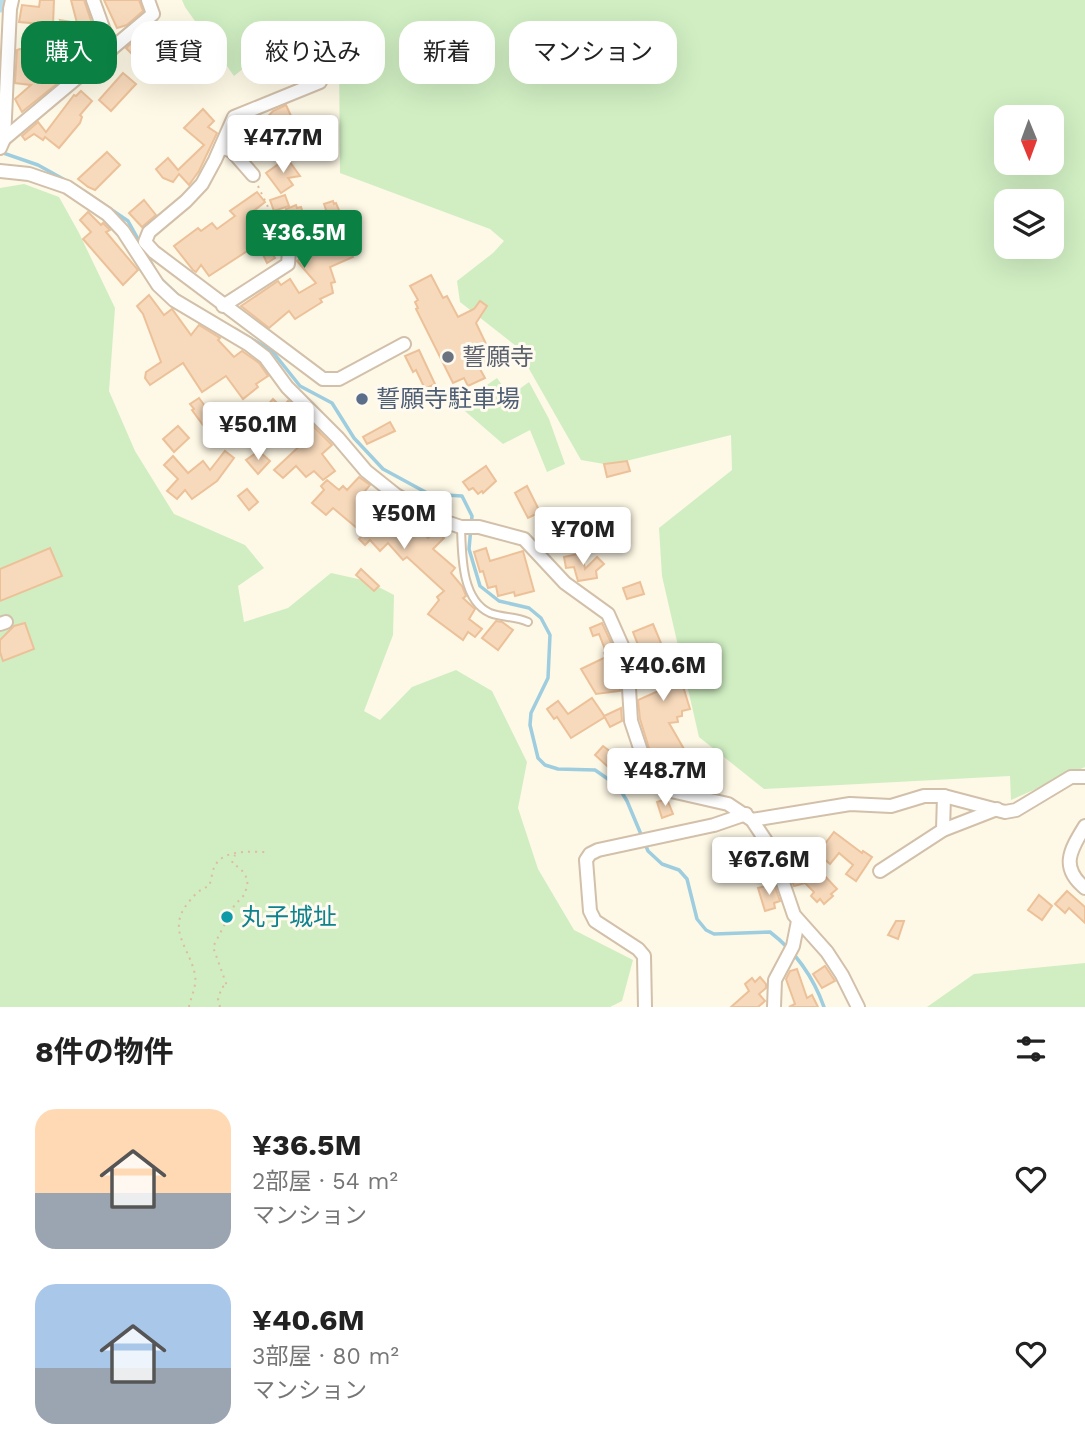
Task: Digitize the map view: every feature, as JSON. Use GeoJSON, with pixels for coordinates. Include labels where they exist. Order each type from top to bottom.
{"type":"FeatureCollection","features":[{"type":"Feature","properties":{"kind":"street"},"geometry":{"type":"LineString","coordinates":[[2,144],[12,0]]}},
{"type":"Feature","properties":{"kind":"street"},"geometry":{"type":"LineString","coordinates":[[93,0],[101,21]]}},
{"type":"Feature","properties":{"kind":"street"},"geometry":{"type":"LineString","coordinates":[[117,45],[153,14],[148,0]]}},
{"type":"Feature","properties":{"kind":"street"},"geometry":{"type":"LineString","coordinates":[[2,144],[72,84]]}},
{"type":"Feature","properties":{"kind":"street"},"geometry":{"type":"LineString","coordinates":[[145,242],[149,232],[202,184],[234,117],[315,84]]}},
{"type":"Feature","properties":{"kind":"street"},"geometry":{"type":"LineString","coordinates":[[221,147],[232,151],[253,175]]}},
{"type":"Feature","properties":{"kind":"street"},"geometry":{"type":"LineString","coordinates":[[0,171],[29,174],[67,187],[107,214],[124,231],[158,285],[174,300],[265,357],[287,387],[338,438],[366,471],[396,495],[437,519],[461,527],[479,527],[524,539],[565,583],[608,614],[624,650],[631,720],[645,763],[659,783],[671,791],[728,804],[749,817],[766,841],[790,907],[798,921],[827,953],[858,1007]]}},
{"type":"Feature","properties":{"kind":"street"},"geometry":{"type":"LineString","coordinates":[[219,327],[225,307],[288,264],[286,235]]}},
{"type":"Feature","properties":{"kind":"street"},"geometry":{"type":"LineString","coordinates":[[131,243],[145,242]]}},
{"type":"Feature","properties":{"kind":"street"},"geometry":{"type":"LineString","coordinates":[[145,242],[225,307],[323,379],[339,379],[404,344]]}},
{"type":"Feature","properties":{"kind":"street"},"geometry":{"type":"LineString","coordinates":[[645,1007],[644,956],[638,949],[595,921],[590,911],[586,860],[590,854],[749,817],[850,804],[891,806],[924,796],[944,796],[1005,812],[1016,810],[1071,777],[1085,777]]}},
{"type":"Feature","properties":{"kind":"street"},"geometry":{"type":"LineString","coordinates":[[943,830],[944,796]]}},
{"type":"Feature","properties":{"kind":"street"},"geometry":{"type":"LineString","coordinates":[[880,871],[943,830],[997,809]]}},
{"type":"Feature","properties":{"kind":"street"},"geometry":{"type":"LineString","coordinates":[[1085,826],[1071,848],[1068,859],[1077,882],[1085,888]]}},
{"type":"Feature","properties":{"kind":"street"},"geometry":{"type":"LineString","coordinates":[[774,1007],[775,980],[790,951],[798,921]]}},
{"type":"Feature","properties":{"kind":"lane"},"geometry":{"type":"LineString","coordinates":[[461,527],[464,568],[474,598],[488,612],[515,616],[528,622]]}},
{"type":"Feature","properties":{"kind":"path"},"geometry":{"type":"LineString","coordinates":[[253,175],[275,225],[286,235]]}},
{"type":"Feature","properties":{"kind":"path"},"geometry":{"type":"LineString","coordinates":[[189,1007],[195,974],[178,922],[182,910],[196,893],[209,886],[215,866],[224,857],[268,852]]}},
{"type":"Feature","properties":{"kind":"path"},"geometry":{"type":"LineString","coordinates":[[220,1007],[218,999],[222,987],[227,986],[213,947],[234,906],[245,894],[248,880],[242,869],[232,863],[235,854]]}},
{"type":"Feature","properties":{"kind":"green space"},"geometry":{"type":"Polygon","coordinates":[[[182,0],[1085,0],[1085,767],[1011,800],[1010,776],[764,789],[699,737],[662,576],[659,528],[732,470],[731,435],[610,465],[581,460],[516,346],[460,302],[457,281],[504,241],[490,229],[340,173],[339,84],[385,84],[385,21],[241,21],[241,70],[234,76],[227,66],[227,21],[195,21],[182,0]]]}},
{"type":"Feature","properties":{"kind":"green space"},"geometry":{"type":"Polygon","coordinates":[[[24,184],[59,197],[115,308],[109,391],[135,451],[174,514],[245,545],[264,568],[238,586],[244,622],[288,608],[331,573],[367,581],[394,595],[393,635],[364,711],[380,720],[412,687],[456,670],[492,691],[527,762],[518,808],[538,869],[574,930],[633,960],[622,1001],[610,1007],[0,1007],[0,188],[24,184]]]}},
{"type":"Feature","properties":{"kind":"green space"},"geometry":{"type":"Polygon","coordinates":[[[497,378],[510,396],[529,382],[549,419],[565,464],[547,472],[530,430],[503,444],[458,405],[497,378]]]}},
{"type":"Feature","properties":{"kind":"green space"},"geometry":{"type":"Polygon","coordinates":[[[1085,963],[1085,1007],[927,1007],[974,974],[1085,963]]]}},
{"type":"Feature","properties":{"kind":"building"},"geometry":{"type":"Polygon","coordinates":[[[40,0],[54,0],[53,21],[19,22],[22,5],[39,7],[40,0]]]}},
{"type":"Feature","properties":{"kind":"building"},"geometry":{"type":"Polygon","coordinates":[[[71,0],[84,0],[91,21],[76,21],[71,0]]]}},
{"type":"Feature","properties":{"kind":"building"},"geometry":{"type":"Polygon","coordinates":[[[104,0],[139,0],[143,11],[127,25],[117,28],[117,21],[114,21],[104,0]]]}},
{"type":"Feature","properties":{"kind":"building"},"geometry":{"type":"Polygon","coordinates":[[[21,49],[21,84],[15,83],[17,50],[21,49]]]}},
{"type":"Feature","properties":{"kind":"building"},"geometry":{"type":"Polygon","coordinates":[[[123,73],[131,80],[131,84],[136,84],[111,111],[99,100],[113,84],[117,84],[123,73]]]}},
{"type":"Feature","properties":{"kind":"building"},"geometry":{"type":"Polygon","coordinates":[[[23,84],[57,84],[22,112],[15,99],[31,85],[23,84]]]}},
{"type":"Feature","properties":{"kind":"building"},"geometry":{"type":"Polygon","coordinates":[[[81,91],[92,101],[80,115],[80,123],[59,148],[45,137],[43,140],[34,134],[25,140],[22,136],[38,122],[46,132],[74,95],[81,91]]]}},
{"type":"Feature","properties":{"kind":"building"},"geometry":{"type":"Polygon","coordinates":[[[286,105],[297,129],[279,138],[259,159],[253,153],[249,157],[240,146],[273,111],[286,105]]]}},
{"type":"Feature","properties":{"kind":"building"},"geometry":{"type":"Polygon","coordinates":[[[203,109],[214,121],[208,127],[217,133],[199,171],[189,185],[179,174],[173,182],[163,178],[156,169],[168,158],[178,170],[204,145],[184,128],[203,109]]]}},
{"type":"Feature","properties":{"kind":"building"},"geometry":{"type":"Polygon","coordinates":[[[107,152],[120,165],[95,190],[78,179],[107,152]]]}},
{"type":"Feature","properties":{"kind":"building"},"geometry":{"type":"Polygon","coordinates":[[[287,158],[300,176],[288,178],[293,185],[281,193],[266,173],[287,158]]]}},
{"type":"Feature","properties":{"kind":"building"},"geometry":{"type":"Polygon","coordinates":[[[257,192],[265,202],[251,213],[263,227],[257,232],[275,258],[267,263],[258,244],[209,276],[201,265],[196,272],[193,270],[174,246],[198,228],[201,231],[212,223],[217,229],[235,216],[230,211],[257,192]]]}},
{"type":"Feature","properties":{"kind":"building"},"geometry":{"type":"Polygon","coordinates":[[[285,195],[289,206],[274,211],[270,200],[285,195]]]}},
{"type":"Feature","properties":{"kind":"building"},"geometry":{"type":"Polygon","coordinates":[[[144,200],[156,215],[142,227],[129,213],[144,200]]]}},
{"type":"Feature","properties":{"kind":"building"},"geometry":{"type":"Polygon","coordinates":[[[333,201],[341,215],[345,214],[348,224],[328,231],[334,247],[347,242],[353,257],[330,267],[335,282],[331,283],[333,293],[320,299],[322,302],[295,319],[289,311],[269,328],[241,306],[278,281],[281,285],[290,279],[299,293],[316,283],[297,261],[326,233],[296,243],[286,209],[296,205],[297,208],[301,207],[306,223],[312,221],[313,224],[329,219],[324,204],[333,201]]]}},
{"type":"Feature","properties":{"kind":"building"},"geometry":{"type":"Polygon","coordinates":[[[88,212],[110,230],[106,232],[138,270],[123,285],[83,239],[91,232],[80,220],[88,212]]]}},
{"type":"Feature","properties":{"kind":"building"},"geometry":{"type":"Polygon","coordinates":[[[431,275],[443,298],[447,296],[458,317],[474,309],[480,301],[487,306],[476,323],[497,360],[480,369],[485,378],[468,386],[464,378],[453,383],[416,309],[418,308],[415,302],[418,300],[410,286],[431,275]]]}},
{"type":"Feature","properties":{"kind":"building"},"geometry":{"type":"Polygon","coordinates":[[[149,295],[164,315],[172,309],[191,335],[199,325],[220,338],[218,340],[234,357],[242,351],[259,363],[268,376],[256,384],[258,387],[243,399],[226,376],[202,392],[183,363],[150,385],[145,378],[146,372],[161,362],[143,314],[137,306],[149,295]]]}},
{"type":"Feature","properties":{"kind":"building"},"geometry":{"type":"Polygon","coordinates":[[[419,350],[435,384],[425,389],[416,370],[413,372],[405,356],[419,350]]]}},
{"type":"Feature","properties":{"kind":"building"},"geometry":{"type":"Polygon","coordinates":[[[199,398],[213,417],[203,425],[190,404],[199,398]]]}},
{"type":"Feature","properties":{"kind":"building"},"geometry":{"type":"Polygon","coordinates":[[[273,399],[282,408],[288,401],[332,445],[322,454],[335,471],[323,480],[314,471],[306,477],[296,466],[283,478],[274,470],[305,441],[283,418],[276,426],[270,420],[267,423],[258,416],[273,399]]]}},
{"type":"Feature","properties":{"kind":"building"},"geometry":{"type":"Polygon","coordinates":[[[390,422],[395,431],[367,444],[363,437],[390,422]]]}},
{"type":"Feature","properties":{"kind":"building"},"geometry":{"type":"Polygon","coordinates":[[[178,426],[189,438],[174,452],[163,439],[178,426]]]}},
{"type":"Feature","properties":{"kind":"building"},"geometry":{"type":"Polygon","coordinates":[[[225,451],[234,458],[217,481],[192,499],[185,490],[177,499],[167,491],[178,479],[164,465],[173,456],[188,473],[203,461],[210,470],[225,451]]]}},
{"type":"Feature","properties":{"kind":"building"},"geometry":{"type":"Polygon","coordinates":[[[259,451],[270,461],[258,474],[246,460],[259,451]]]}},
{"type":"Feature","properties":{"kind":"building"},"geometry":{"type":"Polygon","coordinates":[[[627,461],[630,471],[607,477],[604,464],[627,461]]]}},
{"type":"Feature","properties":{"kind":"building"},"geometry":{"type":"Polygon","coordinates":[[[486,466],[496,481],[483,493],[482,491],[478,494],[473,488],[469,490],[463,482],[486,466]]]}},
{"type":"Feature","properties":{"kind":"building"},"geometry":{"type":"Polygon","coordinates":[[[359,477],[370,485],[360,497],[372,508],[383,496],[392,503],[380,515],[406,540],[418,528],[428,538],[437,531],[444,538],[433,549],[455,568],[451,573],[462,586],[466,596],[463,598],[475,609],[469,619],[482,629],[475,637],[468,632],[463,640],[428,614],[439,600],[437,597],[444,591],[407,557],[403,560],[388,543],[380,551],[370,540],[365,545],[359,539],[364,534],[333,508],[326,515],[312,503],[324,490],[321,486],[327,480],[339,490],[343,486],[347,490],[359,477]]]}},
{"type":"Feature","properties":{"kind":"building"},"geometry":{"type":"Polygon","coordinates":[[[527,486],[540,512],[528,518],[515,493],[527,486]]]}},
{"type":"Feature","properties":{"kind":"building"},"geometry":{"type":"Polygon","coordinates":[[[247,489],[258,502],[249,510],[238,496],[247,489]]]}},
{"type":"Feature","properties":{"kind":"building"},"geometry":{"type":"Polygon","coordinates":[[[50,548],[62,576],[0,601],[0,569],[50,548]]]}},
{"type":"Feature","properties":{"kind":"building"},"geometry":{"type":"Polygon","coordinates":[[[486,548],[490,561],[523,551],[534,591],[515,596],[514,592],[498,596],[496,586],[488,588],[474,552],[486,548]]]}},
{"type":"Feature","properties":{"kind":"building"},"geometry":{"type":"Polygon","coordinates":[[[582,553],[585,569],[597,557],[604,564],[596,571],[597,578],[578,581],[574,567],[566,568],[564,557],[582,553]]]}},
{"type":"Feature","properties":{"kind":"building"},"geometry":{"type":"Polygon","coordinates":[[[361,569],[379,586],[374,591],[356,575],[361,569]]]}},
{"type":"Feature","properties":{"kind":"building"},"geometry":{"type":"Polygon","coordinates":[[[640,582],[644,594],[627,599],[623,588],[640,582]]]}},
{"type":"Feature","properties":{"kind":"building"},"geometry":{"type":"Polygon","coordinates":[[[496,621],[513,630],[498,650],[482,638],[496,621]]]}},
{"type":"Feature","properties":{"kind":"building"},"geometry":{"type":"Polygon","coordinates":[[[25,623],[34,649],[3,661],[0,640],[14,626],[25,623]]]}},
{"type":"Feature","properties":{"kind":"building"},"geometry":{"type":"Polygon","coordinates":[[[602,623],[616,653],[620,691],[596,694],[581,669],[606,657],[599,634],[593,636],[590,628],[602,623]]]}},
{"type":"Feature","properties":{"kind":"building"},"geometry":{"type":"Polygon","coordinates":[[[653,624],[672,668],[677,667],[690,709],[682,711],[682,716],[677,717],[678,722],[669,723],[688,756],[692,754],[699,765],[690,771],[688,767],[675,775],[662,754],[652,758],[640,719],[638,700],[674,684],[650,687],[643,649],[640,650],[633,632],[653,624]]]}},
{"type":"Feature","properties":{"kind":"building"},"geometry":{"type":"Polygon","coordinates":[[[592,698],[605,717],[571,738],[557,717],[554,719],[547,709],[558,701],[568,714],[592,698]]]}},
{"type":"Feature","properties":{"kind":"building"},"geometry":{"type":"Polygon","coordinates":[[[621,708],[622,721],[610,727],[604,716],[621,708]]]}},
{"type":"Feature","properties":{"kind":"building"},"geometry":{"type":"Polygon","coordinates":[[[603,746],[627,764],[624,758],[632,753],[636,764],[617,775],[595,755],[603,746]]]}},
{"type":"Feature","properties":{"kind":"building"},"geometry":{"type":"Polygon","coordinates":[[[667,799],[673,814],[662,818],[657,802],[667,799]]]}},
{"type":"Feature","properties":{"kind":"building"},"geometry":{"type":"Polygon","coordinates":[[[834,832],[862,853],[863,851],[872,857],[856,881],[846,874],[853,865],[839,853],[830,864],[813,849],[819,842],[824,845],[834,832]]]}},
{"type":"Feature","properties":{"kind":"building"},"geometry":{"type":"Polygon","coordinates":[[[795,846],[800,867],[807,857],[837,889],[824,904],[820,899],[817,902],[811,896],[814,892],[805,883],[794,886],[779,850],[795,846]]]}},
{"type":"Feature","properties":{"kind":"building"},"geometry":{"type":"Polygon","coordinates":[[[774,884],[780,901],[774,903],[775,908],[765,911],[758,888],[774,884]]]}},
{"type":"Feature","properties":{"kind":"building"},"geometry":{"type":"Polygon","coordinates":[[[1067,891],[1085,907],[1085,923],[1069,908],[1065,913],[1055,904],[1067,891]]]}},
{"type":"Feature","properties":{"kind":"building"},"geometry":{"type":"Polygon","coordinates":[[[1039,895],[1052,906],[1042,920],[1028,910],[1039,895]]]}},
{"type":"Feature","properties":{"kind":"building"},"geometry":{"type":"Polygon","coordinates":[[[896,921],[904,921],[898,939],[888,935],[896,921]]]}},
{"type":"Feature","properties":{"kind":"building"},"geometry":{"type":"Polygon","coordinates":[[[825,966],[835,981],[822,988],[813,974],[825,966]]]}},
{"type":"Feature","properties":{"kind":"building"},"geometry":{"type":"Polygon","coordinates":[[[797,969],[807,998],[812,995],[818,1007],[789,1007],[795,1004],[786,979],[790,971],[797,969]]]}},
{"type":"Feature","properties":{"kind":"building"},"geometry":{"type":"Polygon","coordinates":[[[760,977],[766,988],[759,994],[765,1001],[758,1007],[731,1007],[749,991],[745,984],[752,978],[755,982],[760,977]]]}},
{"type":"Feature","properties":{"kind":"waterway"},"geometry":{"type":"LineString","coordinates":[[0,152],[38,165],[65,180]]}},
{"type":"Feature","properties":{"kind":"waterway"},"geometry":{"type":"LineString","coordinates":[[84,191],[128,221],[154,268]]}},
{"type":"Feature","properties":{"kind":"waterway"},"geometry":{"type":"LineString","coordinates":[[160,278],[179,296],[207,313]]}},
{"type":"Feature","properties":{"kind":"waterway"},"geometry":{"type":"LineString","coordinates":[[235,329],[272,351],[300,386],[332,403],[354,438],[383,469],[429,494],[462,496],[472,516],[469,549],[480,586],[499,601],[529,608],[541,618],[550,635],[548,678],[531,713],[530,725],[538,758],[545,765],[558,769],[595,770],[618,786],[648,851],[662,864],[679,870],[687,879],[697,919],[706,930],[714,934],[770,932],[803,965],[824,1007]]}},
{"type":"Feature","properties":{"kind":"place","name":"誓願寺"},"geometry":{"type":"Point","coordinates":[448,357]}},
{"type":"Feature","properties":{"kind":"place","name":"誓願寺駐車場"},"geometry":{"type":"Point","coordinates":[362,399]}},
{"type":"Feature","properties":{"kind":"place","name":"丸子城址"},"geometry":{"type":"Point","coordinates":[227,917]}}]}
